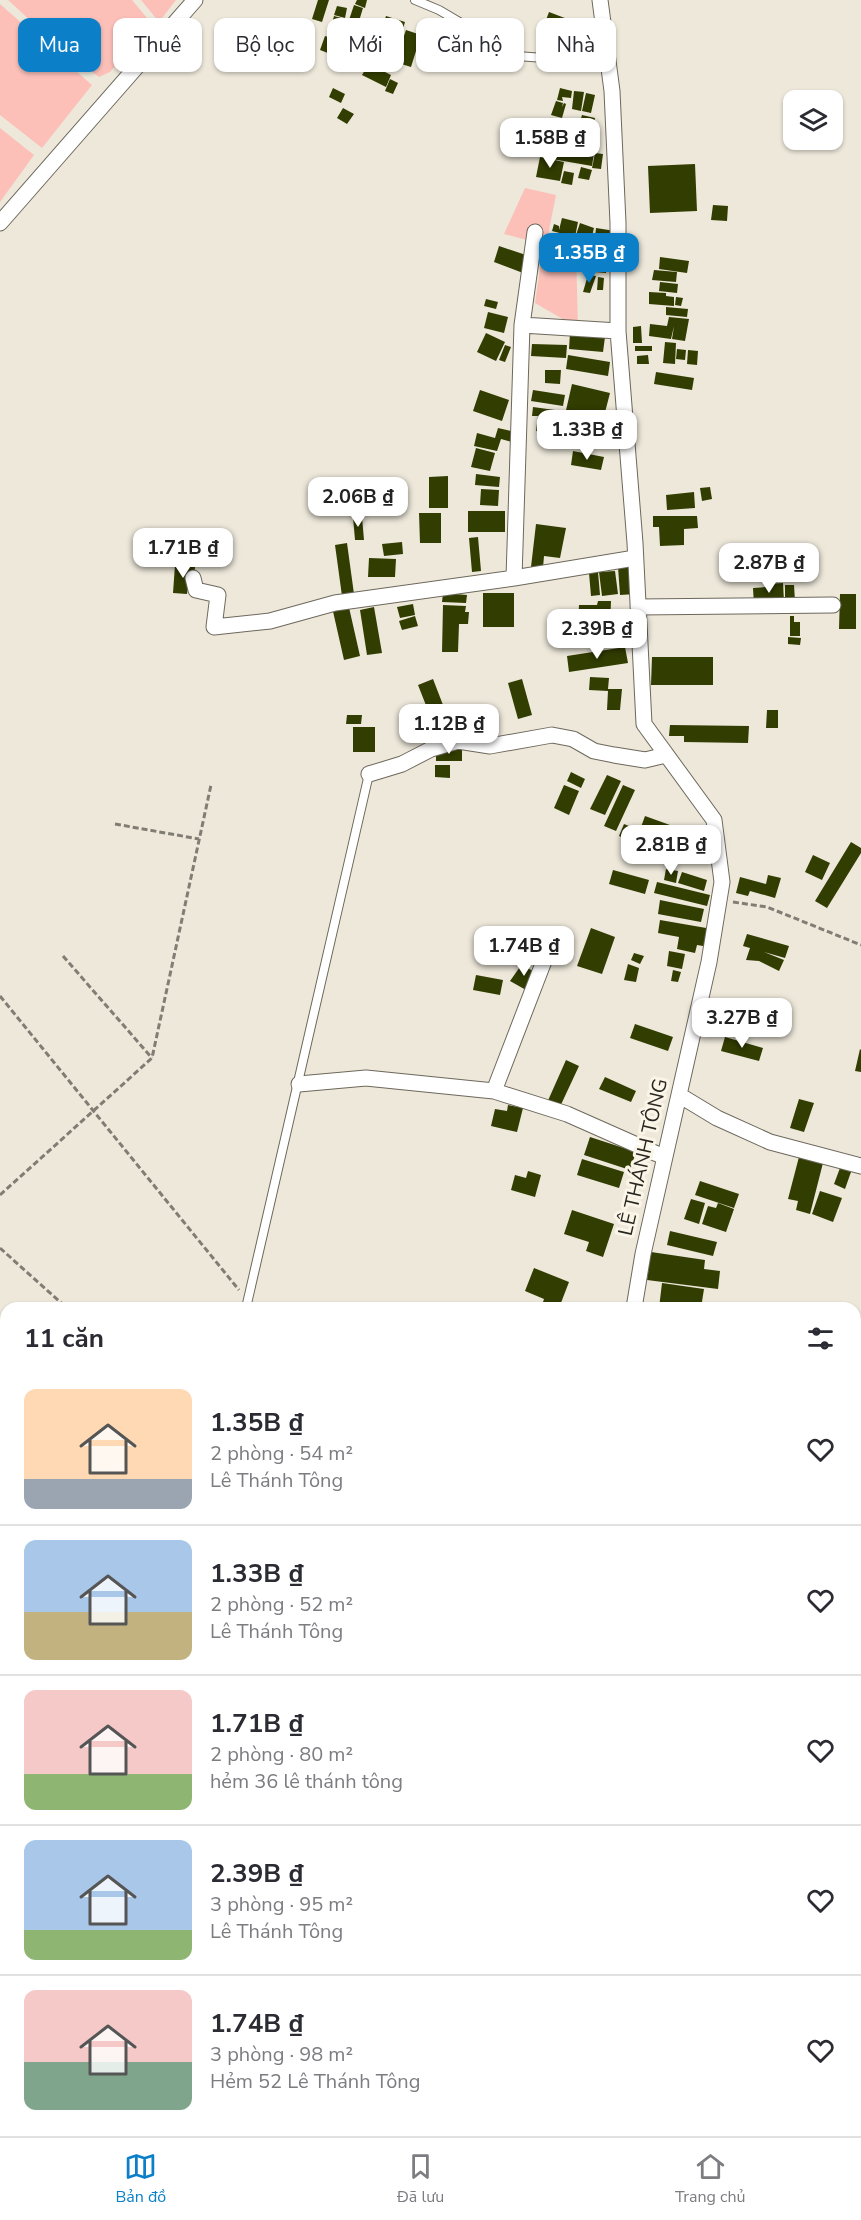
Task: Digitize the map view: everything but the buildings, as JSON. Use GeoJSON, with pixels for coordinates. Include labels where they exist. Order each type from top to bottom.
{"type":"FeatureCollection","features":[{"type":"Feature","properties":{"kind":"street"},"geometry":{"type":"LineString","coordinates":[[0,223],[195,0]]}},
{"type":"Feature","properties":{"kind":"street","name":"LÊ THÁNH TÔNG"},"geometry":{"type":"LineString","coordinates":[[600,0],[602,18]]}},
{"type":"Feature","properties":{"kind":"street","name":"LÊ THÁNH TÔNG"},"geometry":{"type":"LineString","coordinates":[[609,72],[618,212],[618,331],[635,558],[644,724],[714,820],[722,882],[709,962],[664,1157],[635,1302]]}},
{"type":"Feature","properties":{"kind":"street"},"geometry":{"type":"LineString","coordinates":[[514,578],[522,326],[535,232]]}},
{"type":"Feature","properties":{"kind":"street"},"geometry":{"type":"LineString","coordinates":[[522,326],[618,331]]}},
{"type":"Feature","properties":{"kind":"street"},"geometry":{"type":"LineString","coordinates":[[193,579],[196,590],[218,595],[214,627],[270,621],[335,603],[514,578],[635,558]]}},
{"type":"Feature","properties":{"kind":"street"},"geometry":{"type":"LineString","coordinates":[[638,607],[833,605]]}},
{"type":"Feature","properties":{"kind":"street"},"geometry":{"type":"LineString","coordinates":[[369,774],[458,741],[490,746],[552,735],[573,739],[594,751],[614,755],[645,759],[666,755]]}},
{"type":"Feature","properties":{"kind":"street"},"geometry":{"type":"LineString","coordinates":[[494,1091],[549,948]]}},
{"type":"Feature","properties":{"kind":"street"},"geometry":{"type":"LineString","coordinates":[[299,1084],[366,1078],[494,1091],[567,1114],[664,1157]]}},
{"type":"Feature","properties":{"kind":"street"},"geometry":{"type":"LineString","coordinates":[[679,1095],[717,1118],[770,1142],[861,1166]]}},
{"type":"Feature","properties":{"kind":"lane"},"geometry":{"type":"LineString","coordinates":[[416,0],[439,9],[517,56],[536,57]]}},
{"type":"Feature","properties":{"kind":"lane"},"geometry":{"type":"LineString","coordinates":[[247,1302],[369,774]]}},
{"type":"Feature","properties":{"kind":"path"},"geometry":{"type":"LineString","coordinates":[[0,1195],[93,1108],[152,1058],[211,785]]}},
{"type":"Feature","properties":{"kind":"path"},"geometry":{"type":"LineString","coordinates":[[116,824],[200,839]]}},
{"type":"Feature","properties":{"kind":"path"},"geometry":{"type":"LineString","coordinates":[[719,900],[767,907],[861,945]]}},
{"type":"Feature","properties":{"kind":"path"},"geometry":{"type":"LineString","coordinates":[[63,956],[152,1058]]}},
{"type":"Feature","properties":{"kind":"path"},"geometry":{"type":"LineString","coordinates":[[0,996],[93,1108],[245,1302]]}},
{"type":"Feature","properties":{"kind":"path"},"geometry":{"type":"LineString","coordinates":[[0,1248],[60,1302]]}},
{"type":"Feature","properties":{"kind":"shaded area"},"geometry":{"type":"Polygon","coordinates":[[[8,0],[132,0],[147,18],[113,18],[113,69],[99,77],[92,72],[101,72],[101,18],[28,18],[8,0]]]}},
{"type":"Feature","properties":{"kind":"shaded area"},"geometry":{"type":"Polygon","coordinates":[[[141,0],[176,0],[162,18],[156,18],[141,0]]]}},
{"type":"Feature","properties":{"kind":"shaded area"},"geometry":{"type":"Polygon","coordinates":[[[0,4],[18,20],[18,72],[77,72],[92,85],[42,148],[0,115],[0,4]]]}},
{"type":"Feature","properties":{"kind":"shaded area"},"geometry":{"type":"Polygon","coordinates":[[[0,128],[34,155],[0,202],[0,128]]]}},
{"type":"Feature","properties":{"kind":"shaded area"},"geometry":{"type":"Polygon","coordinates":[[[525,188],[556,195],[546,245],[504,234],[525,188]]]}},
{"type":"Feature","properties":{"kind":"shaded area"},"geometry":{"type":"Polygon","coordinates":[[[576,247],[578,328],[535,303],[543,248],[576,247]]]}}]}
